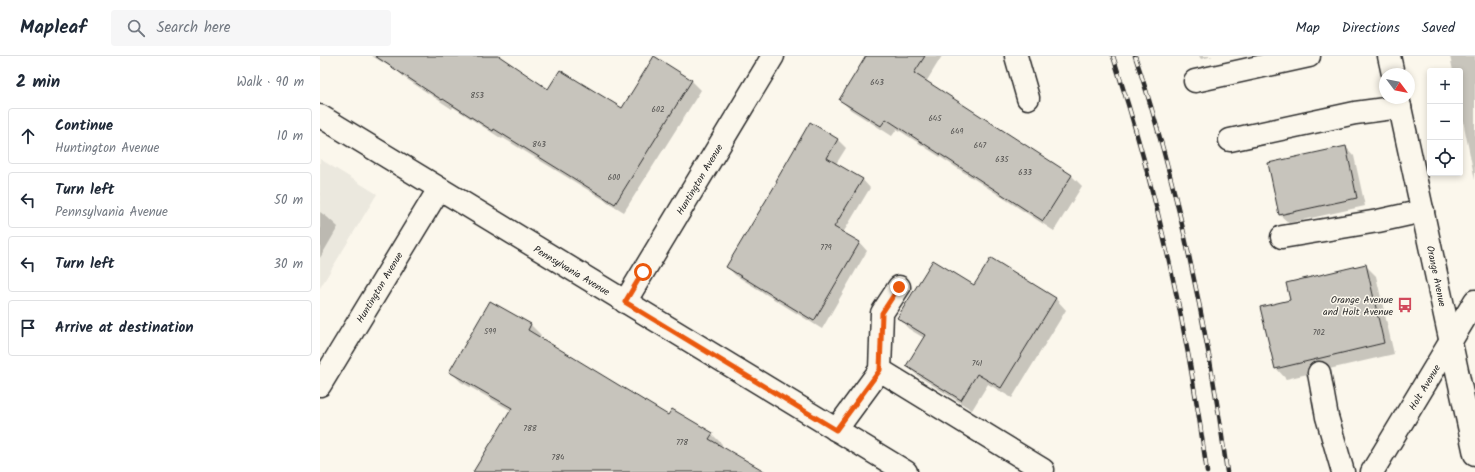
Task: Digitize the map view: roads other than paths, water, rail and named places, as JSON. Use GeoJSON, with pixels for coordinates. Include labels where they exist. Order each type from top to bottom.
{"type":"FeatureCollection","features":[{"type":"Feature","properties":{"kind":"street","name":"Huntington Avenue"},"geometry":{"type":"LineString","coordinates":[[625,302],[774,56]]}},
{"type":"Feature","properties":{"kind":"street"},"geometry":{"type":"LineString","coordinates":[[1016,56],[1028,98]]}},
{"type":"Feature","properties":{"kind":"street"},"geometry":{"type":"LineString","coordinates":[[1194,81],[1309,56]]}},
{"type":"Feature","properties":{"kind":"street"},"geometry":{"type":"LineString","coordinates":[[1389,56],[1392,68]]}},
{"type":"Feature","properties":{"kind":"street"},"geometry":{"type":"LineString","coordinates":[[1230,140],[1395,104]]}},
{"type":"Feature","properties":{"kind":"street","name":"Orange Avenue"},"geometry":{"type":"LineString","coordinates":[[1399,104],[1451,342],[1470,402],[1475,454]]}},
{"type":"Feature","properties":{"kind":"street","name":"Pennsylvania Avenue"},"geometry":{"type":"LineString","coordinates":[[320,116],[906,472]]}},
{"type":"Feature","properties":{"kind":"street","name":"Huntington Avenue"},"geometry":{"type":"LineString","coordinates":[[320,385],[439,189]]}},
{"type":"Feature","properties":{"kind":"street"},"geometry":{"type":"LineString","coordinates":[[1282,237],[1378,221],[1423,211]]}},
{"type":"Feature","properties":{"kind":"street"},"geometry":{"type":"LineString","coordinates":[[836,430],[880,370],[882,313],[899,287]]}},
{"type":"Feature","properties":{"kind":"street","name":"Holt Avenue"},"geometry":{"type":"LineString","coordinates":[[1372,472],[1475,301]]}},
{"type":"Feature","properties":{"kind":"street"},"geometry":{"type":"LineString","coordinates":[[880,370],[1043,470],[1042,472]]}},
{"type":"Feature","properties":{"kind":"street"},"geometry":{"type":"LineString","coordinates":[[1319,373],[1327,417],[1343,472]]}},
{"type":"Feature","properties":{"kind":"railway"},"geometry":{"type":"LineString","coordinates":[[1113,56],[1144,159],[1181,314],[1207,472]]}},
{"type":"Feature","properties":{"kind":"railway"},"geometry":{"type":"LineString","coordinates":[[1135,56],[1159,136],[1187,248],[1213,376],[1227,472]]}},
{"type":"Feature","properties":{"kind":"place","name":"Orange Avenue and Holt Avenue"},"geometry":{"type":"Point","coordinates":[1405,305]}}]}
